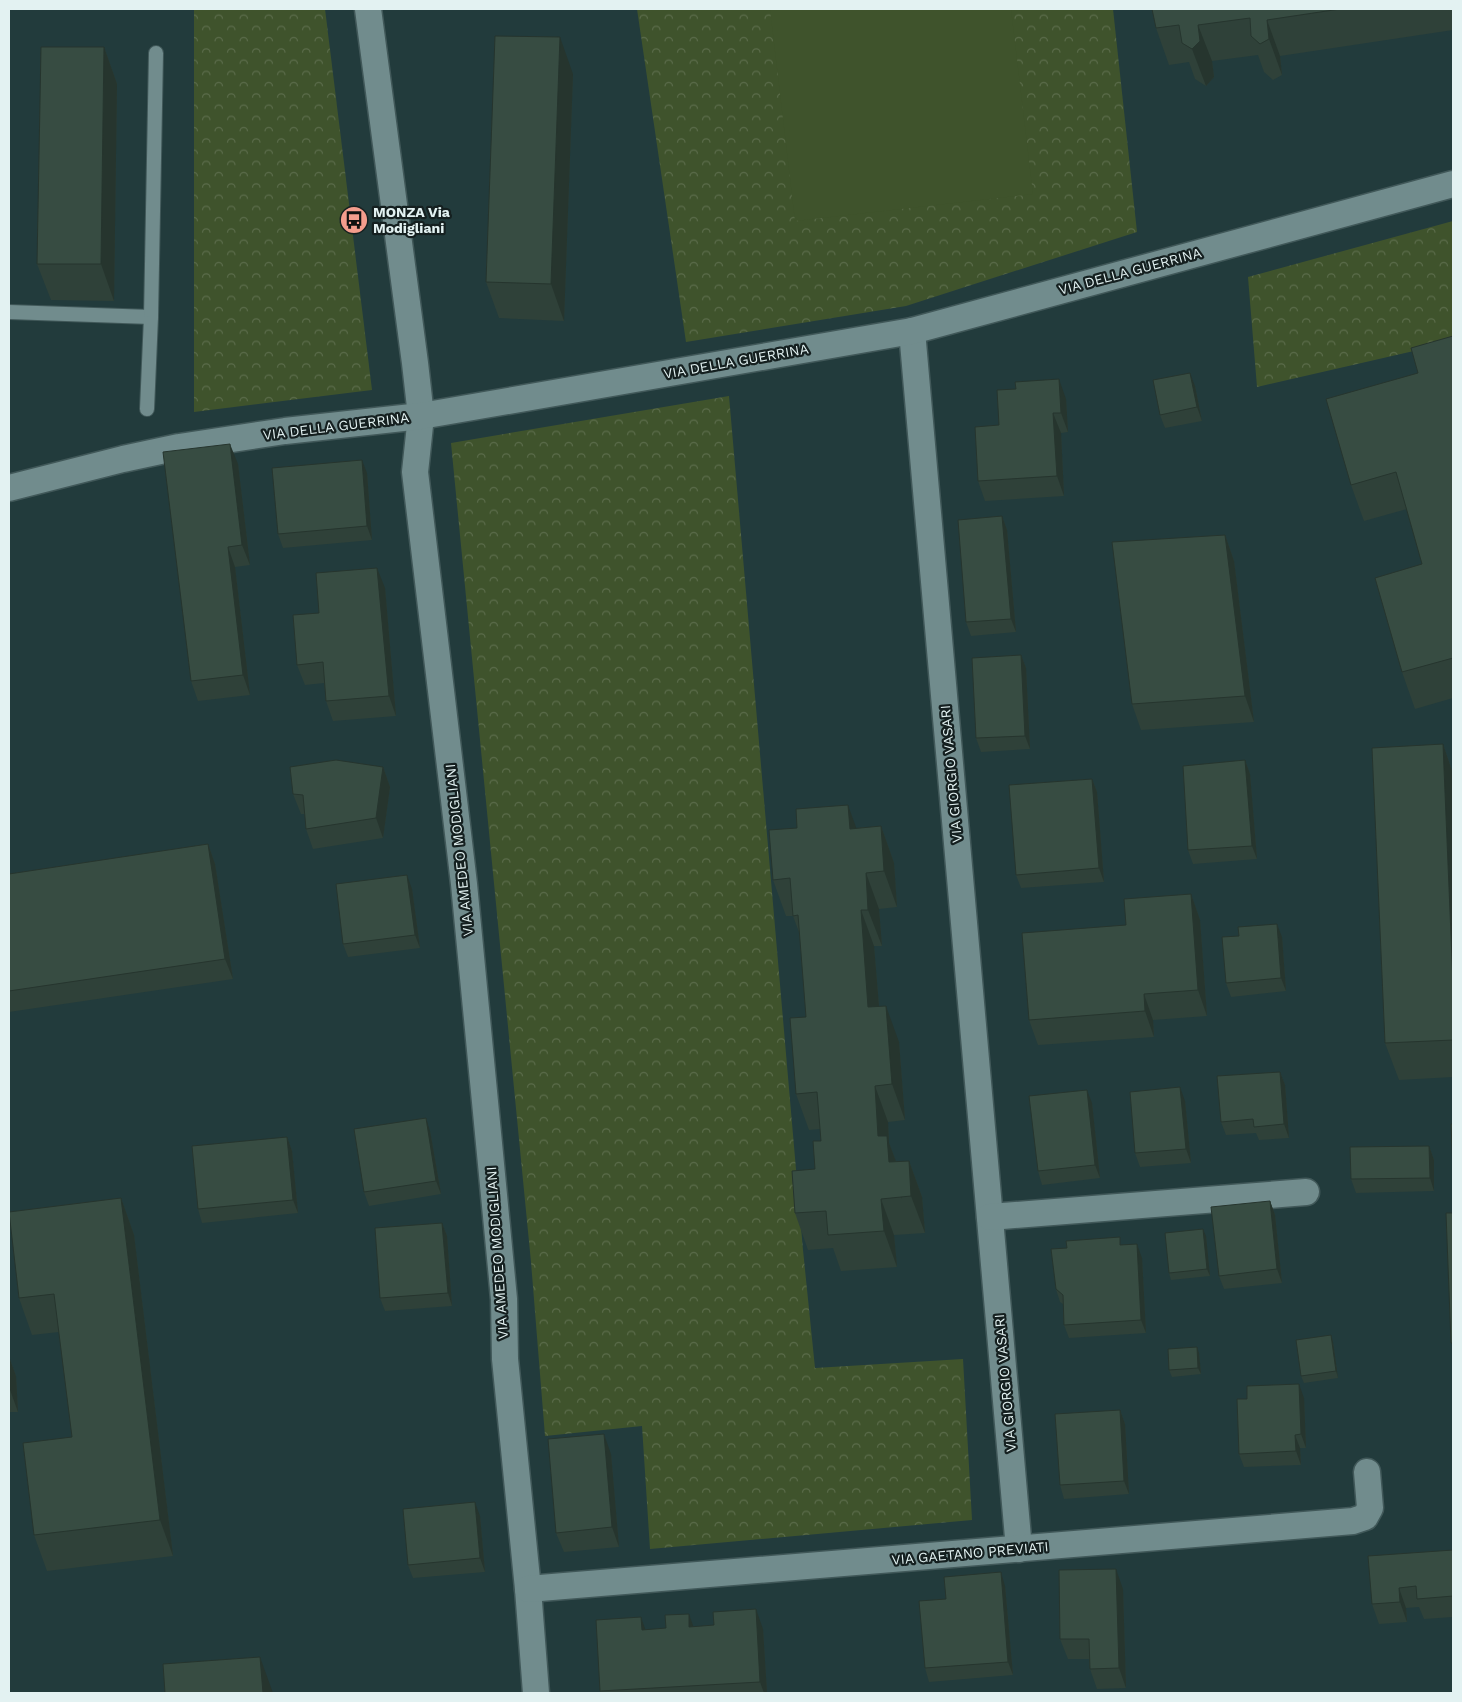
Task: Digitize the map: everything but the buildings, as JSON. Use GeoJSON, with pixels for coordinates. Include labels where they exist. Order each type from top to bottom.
{"type":"FeatureCollection","features":[{"type":"Feature","properties":{"kind":"street","name":"VIA AMEDEO MODIGLIANI"},"geometry":{"type":"LineString","coordinates":[[368,9],[421,416],[415,472],[465,894],[504,1299],[505,1359],[528,1589],[536,1693]]}},
{"type":"Feature","properties":{"kind":"street","name":"VIA DELLA GUERRINA"},"geometry":{"type":"LineString","coordinates":[[9,488],[122,459],[180,447],[285,431],[421,416],[912,331],[1453,184]]}},
{"type":"Feature","properties":{"kind":"street","name":"VIA GIORGIO VASARI"},"geometry":{"type":"LineString","coordinates":[[912,331],[1019,1549]]}},
{"type":"Feature","properties":{"kind":"street"},"geometry":{"type":"LineString","coordinates":[[990,1217],[1306,1192]]}},
{"type":"Feature","properties":{"kind":"street","name":"VIA GAETANO PREVIATI"},"geometry":{"type":"LineString","coordinates":[[528,1589],[1353,1521],[1365,1517],[1370,1508],[1367,1472]]}},
{"type":"Feature","properties":{"kind":"lane"},"geometry":{"type":"LineString","coordinates":[[147,410],[156,53]]}},
{"type":"Feature","properties":{"kind":"lane"},"geometry":{"type":"LineString","coordinates":[[9,312],[150,317]]}},
{"type":"Feature","properties":{"kind":"green space"},"geometry":{"type":"Polygon","coordinates":[[[194,9],[325,9],[372,390],[194,412],[194,9]]]}},
{"type":"Feature","properties":{"kind":"green space"},"geometry":{"type":"Polygon","coordinates":[[[637,9],[1113,9],[1137,232],[906,306],[686,342],[637,9]]]}},
{"type":"Feature","properties":{"kind":"green space"},"geometry":{"type":"Polygon","coordinates":[[[770,9],[1011,9],[1033,194],[795,221],[770,9]]]}},
{"type":"Feature","properties":{"kind":"green space"},"geometry":{"type":"Polygon","coordinates":[[[1453,221],[1453,342],[1257,387],[1248,277],[1453,221]]]}},
{"type":"Feature","properties":{"kind":"green space"},"geometry":{"type":"Polygon","coordinates":[[[729,396],[803,1250],[815,1368],[963,1359],[972,1520],[650,1549],[642,1426],[545,1436],[531,1262],[451,443],[729,396]]]}},
{"type":"Feature","properties":{"kind":"place","name":"MONZA Via Modigliani"},"geometry":{"type":"Point","coordinates":[354,220]}}]}
